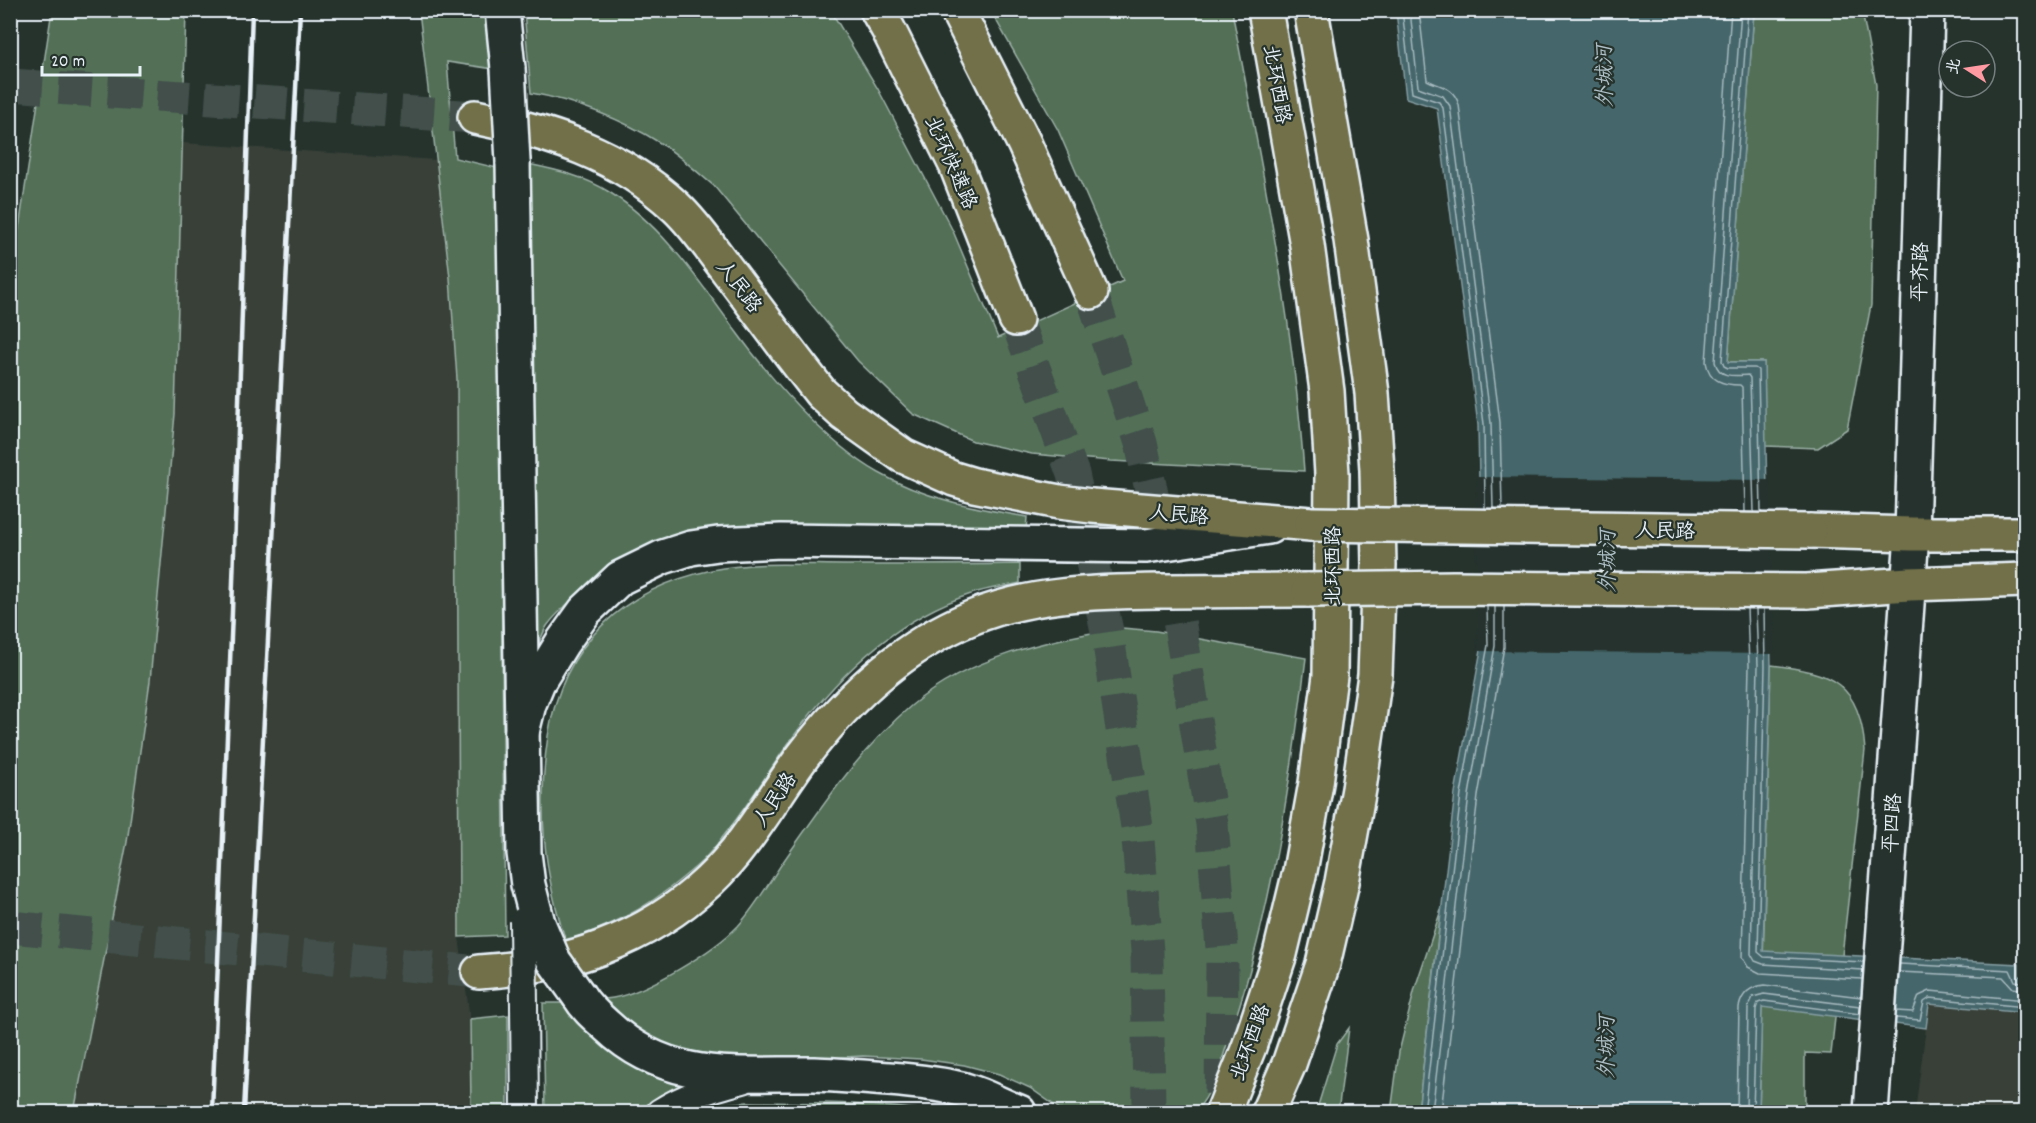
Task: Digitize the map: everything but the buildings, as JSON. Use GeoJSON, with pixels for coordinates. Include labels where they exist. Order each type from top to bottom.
{"type":"FeatureCollection","features":[{"type":"Feature","properties":{"kind":"main road","name":"北环快速路"},"geometry":{"type":"LineString","coordinates":[[877,10],[956,165],[1016,319]]}},
{"type":"Feature","properties":{"kind":"main road"},"geometry":{"type":"LineString","coordinates":[[957,10],[1024,143],[1091,292]]}},
{"type":"Feature","properties":{"kind":"main road","name":"北环西路"},"geometry":{"type":"LineString","coordinates":[[1223,1113],[1250,1047],[1280,954],[1300,871],[1314,794],[1330,676],[1332,474],[1327,391],[1307,245],[1265,10]]}},
{"type":"Feature","properties":{"kind":"main road"},"geometry":{"type":"LineString","coordinates":[[1268,1113],[1285,1075],[1323,964],[1342,882],[1359,789],[1375,675],[1379,565],[1377,470],[1372,393],[1351,240],[1311,10]]}},
{"type":"Feature","properties":{"kind":"main road","name":"人民路"},"geometry":{"type":"LineString","coordinates":[[475,117],[547,134],[578,145],[622,168],[661,194],[694,226],[821,393],[844,414],[903,456],[954,479],[1059,502],[1299,524],[2025,534]]}},
{"type":"Feature","properties":{"kind":"main road","name":"人民路"},"geometry":{"type":"LineString","coordinates":[[479,972],[511,970],[576,957],[640,931],[666,915],[711,879],[745,842],[804,756],[849,702],[877,676],[939,634],[971,618],[1011,604],[1049,596],[1095,592],[1454,588],[1807,591],[1909,584],[2025,580]]}},
{"type":"Feature","properties":{"kind":"street"},"geometry":{"type":"LineString","coordinates":[[502,10],[513,162],[524,853],[530,922],[524,1006],[525,1113]]}},
{"type":"Feature","properties":{"kind":"street","name":"平齐路"},"geometry":{"type":"LineString","coordinates":[[1912,534],[1927,10]]}},
{"type":"Feature","properties":{"kind":"street"},"geometry":{"type":"LineString","coordinates":[[522,732],[529,704],[538,682],[585,611],[620,578],[663,556],[691,548],[718,544],[781,541],[1146,546],[1299,524]]}},
{"type":"Feature","properties":{"kind":"street","name":"平四路"},"geometry":{"type":"LineString","coordinates":[[1871,1113],[1912,534]]}},
{"type":"Feature","properties":{"kind":"street"},"geometry":{"type":"LineString","coordinates":[[530,922],[583,1003],[615,1034],[642,1053],[664,1063],[696,1071],[724,1074],[815,1074],[903,1081],[968,1091],[1019,1113]]}},
{"type":"Feature","properties":{"kind":"street"},"geometry":{"type":"LineString","coordinates":[[660,1113],[671,1105],[701,1091],[763,1075]]}},
{"type":"Feature","properties":{"kind":"street"},"geometry":{"type":"LineString","coordinates":[[1277,1113],[1285,1075]]}},
{"type":"Feature","properties":{"kind":"shaded area"},"geometry":{"type":"Polygon","coordinates":[[[182,143],[436,160],[450,278],[457,379],[459,937],[470,1019],[471,1112],[74,1112],[127,842],[150,681],[175,414],[182,143]]]}},
{"type":"Feature","properties":{"kind":"shaded area"},"geometry":{"type":"Polygon","coordinates":[[[1929,1004],[2025,1013],[2025,1112],[1915,1112],[1929,1004]]]}},
{"type":"Feature","properties":{"kind":"green space"},"geometry":{"type":"Polygon","coordinates":[[[52,10],[186,11],[175,414],[150,681],[127,842],[74,1112],[11,1112],[10,287],[52,10]]]}},
{"type":"Feature","properties":{"kind":"green space"},"geometry":{"type":"Polygon","coordinates":[[[419,11],[488,11],[494,69],[447,62],[455,158],[497,168],[505,935],[459,937],[457,379],[450,278],[419,11]]]}},
{"type":"Feature","properties":{"kind":"green space"},"geometry":{"type":"Polygon","coordinates":[[[524,11],[831,11],[878,89],[953,231],[998,338],[1123,281],[1058,130],[991,11],[1232,11],[1265,182],[1284,297],[1304,471],[1111,461],[1032,454],[973,441],[913,414],[858,361],[714,186],[687,163],[660,143],[614,119],[581,106],[531,93],[524,11]]]}},
{"type":"Feature","properties":{"kind":"green space"},"geometry":{"type":"Polygon","coordinates":[[[1754,11],[1862,11],[1876,85],[1871,305],[1847,429],[1818,448],[1765,446],[1764,362],[1728,362],[1754,11]]]}},
{"type":"Feature","properties":{"kind":"green space"},"geometry":{"type":"Polygon","coordinates":[[[528,164],[560,171],[590,182],[628,205],[645,220],[677,253],[780,387],[818,426],[858,460],[914,490],[970,506],[1027,517],[1026,530],[740,528],[692,532],[671,537],[631,553],[595,579],[550,622],[534,655],[528,164]]]}},
{"type":"Feature","properties":{"kind":"green space"},"geometry":{"type":"Polygon","coordinates":[[[779,564],[1020,564],[1020,583],[977,592],[944,604],[894,633],[871,651],[829,692],[811,714],[729,829],[699,864],[640,908],[612,923],[566,941],[552,890],[544,840],[545,762],[548,736],[556,703],[567,674],[583,648],[602,626],[625,607],[651,591],[680,579],[728,567],[779,564]]]}},
{"type":"Feature","properties":{"kind":"green space"},"geometry":{"type":"Polygon","coordinates":[[[1122,628],[1156,631],[1306,658],[1286,802],[1268,898],[1244,992],[1219,1067],[1212,1087],[1195,1112],[1064,1112],[1030,1088],[999,1074],[964,1065],[921,1059],[863,1056],[739,1063],[660,1051],[595,1000],[613,998],[644,988],[697,958],[738,926],[859,758],[893,722],[935,688],[985,662],[1011,653],[1067,638],[1122,628]]]}},
{"type":"Feature","properties":{"kind":"green space"},"geometry":{"type":"Polygon","coordinates":[[[1771,665],[1811,672],[1839,685],[1857,709],[1865,750],[1831,1054],[1805,1053],[1805,1112],[1759,1112],[1771,665]]]}},
{"type":"Feature","properties":{"kind":"green space"},"geometry":{"type":"Polygon","coordinates":[[[1441,910],[1418,1112],[1391,1112],[1399,1052],[1415,988],[1441,910]]]}},
{"type":"Feature","properties":{"kind":"green space"},"geometry":{"type":"Polygon","coordinates":[[[543,1003],[562,1003],[580,1022],[695,1084],[640,1112],[545,1112],[543,1003]]]}},
{"type":"Feature","properties":{"kind":"green space"},"geometry":{"type":"Polygon","coordinates":[[[508,1015],[508,1112],[471,1112],[470,1019],[508,1015]]]}},
{"type":"Feature","properties":{"kind":"green space"},"geometry":{"type":"Polygon","coordinates":[[[1349,1028],[1338,1112],[1316,1112],[1337,1044],[1349,1028]]]}},
{"type":"Feature","properties":{"kind":"green space"},"geometry":{"type":"Polygon","coordinates":[[[748,1102],[864,1105],[933,1112],[693,1112],[710,1105],[748,1102]]]}},
{"type":"Feature","properties":{"kind":"water","name":"外城河"},"geometry":{"type":"Polygon","coordinates":[[[1396,11],[1754,11],[1728,362],[1764,362],[1771,665],[1763,951],[2019,964],[2019,976],[2025,977],[2025,1013],[1929,1004],[1926,1028],[1762,1007],[1759,1112],[1418,1112],[1455,793],[1482,644],[1478,425],[1437,108],[1406,98],[1396,11]]]}},
{"type":"Feature","properties":{"kind":"pier"},"geometry":{"type":"Polygon","coordinates":[[[1476,477],[1769,480],[1774,654],[1478,651],[1476,477]]]}},
{"type":"Feature","properties":{"kind":"tunnel"},"geometry":{"type":"LineString","coordinates":[[10,85],[475,117]]}},
{"type":"Feature","properties":{"kind":"tunnel"},"geometry":{"type":"LineString","coordinates":[[1091,292],[1141,443],[1179,620],[1212,824],[1222,948],[1221,1112]]}},
{"type":"Feature","properties":{"kind":"tunnel"},"geometry":{"type":"LineString","coordinates":[[1016,319],[1073,474],[1107,631],[1137,827],[1147,951],[1149,1112]]}},
{"type":"Feature","properties":{"kind":"tunnel"},"geometry":{"type":"LineString","coordinates":[[10,927],[479,972]]}},
{"type":"Feature","properties":{"kind":"railway"},"geometry":{"type":"LineString","coordinates":[[212,1112],[232,612],[252,10]]}},
{"type":"Feature","properties":{"kind":"railway"},"geometry":{"type":"LineString","coordinates":[[244,1112],[300,10]]}}]}
